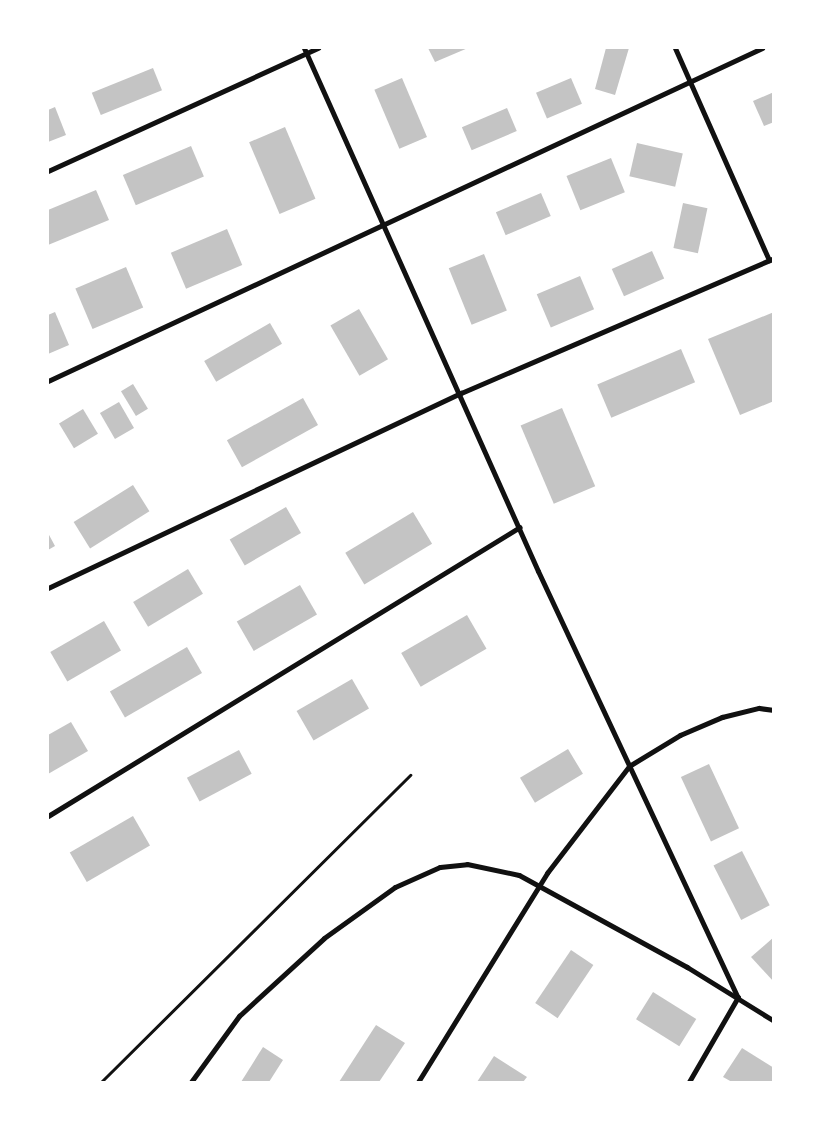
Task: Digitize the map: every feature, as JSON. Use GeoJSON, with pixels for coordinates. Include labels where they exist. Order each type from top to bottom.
{"type":"FeatureCollection","features":[{"type":"Feature","properties":{"kind":"street"},"geometry":{"type":"LineString","coordinates":[[48,171],[305,50],[318,48]]}},
{"type":"Feature","properties":{"kind":"street"},"geometry":{"type":"LineString","coordinates":[[48,588],[461,393],[771,259],[675,48]]}},
{"type":"Feature","properties":{"kind":"street"},"geometry":{"type":"LineString","coordinates":[[48,381],[383,228],[762,48]]}},
{"type":"Feature","properties":{"kind":"street"},"geometry":{"type":"LineString","coordinates":[[305,50],[383,228],[461,393],[538,571],[738,998]]}},
{"type":"Feature","properties":{"kind":"street"},"geometry":{"type":"LineString","coordinates":[[48,816],[520,527]]}},
{"type":"Feature","properties":{"kind":"street"},"geometry":{"type":"LineString","coordinates":[[418,1082],[538,887],[629,766],[680,735],[722,717],[759,708],[774,710]]}},
{"type":"Feature","properties":{"kind":"street"},"geometry":{"type":"LineString","coordinates":[[191,1082],[252,1004],[324,938],[395,887],[440,867],[467,864],[519,875],[738,998],[774,1021]]}},
{"type":"Feature","properties":{"kind":"street"},"geometry":{"type":"LineString","coordinates":[[689,1082],[738,998]]}},
{"type":"Feature","properties":{"kind":"path"},"geometry":{"type":"LineString","coordinates":[[101,1082],[410,775]]}},
{"type":"Feature","properties":{"kind":"building"},"geometry":{"type":"Polygon","coordinates":[[[428,48],[468,48],[435,62],[428,48]]]}},
{"type":"Feature","properties":{"kind":"building"},"geometry":{"type":"Polygon","coordinates":[[[606,48],[629,48],[615,95],[595,89],[606,48]]]}},
{"type":"Feature","properties":{"kind":"building"},"geometry":{"type":"Polygon","coordinates":[[[153,68],[162,90],[101,115],[92,93],[153,68]]]}},
{"type":"Feature","properties":{"kind":"building"},"geometry":{"type":"Polygon","coordinates":[[[402,78],[427,137],[399,149],[374,90],[402,78]]]}},
{"type":"Feature","properties":{"kind":"building"},"geometry":{"type":"Polygon","coordinates":[[[571,78],[582,104],[547,119],[536,93],[571,78]]]}},
{"type":"Feature","properties":{"kind":"building"},"geometry":{"type":"Polygon","coordinates":[[[774,92],[774,122],[764,126],[753,101],[774,92]]]}},
{"type":"Feature","properties":{"kind":"building"},"geometry":{"type":"Polygon","coordinates":[[[55,107],[66,135],[48,142],[48,110],[55,107]]]}},
{"type":"Feature","properties":{"kind":"building"},"geometry":{"type":"Polygon","coordinates":[[[507,108],[517,131],[472,150],[462,127],[507,108]]]}},
{"type":"Feature","properties":{"kind":"building"},"geometry":{"type":"Polygon","coordinates":[[[285,127],[315,199],[280,214],[249,142],[285,127]]]}},
{"type":"Feature","properties":{"kind":"building"},"geometry":{"type":"Polygon","coordinates":[[[637,143],[683,154],[675,187],[629,176],[637,143]]]}},
{"type":"Feature","properties":{"kind":"building"},"geometry":{"type":"Polygon","coordinates":[[[191,146],[204,176],[136,205],[123,175],[191,146]]]}},
{"type":"Feature","properties":{"kind":"building"},"geometry":{"type":"Polygon","coordinates":[[[611,158],[625,192],[580,210],[566,176],[611,158]]]}},
{"type":"Feature","properties":{"kind":"building"},"geometry":{"type":"Polygon","coordinates":[[[96,190],[109,220],[48,245],[48,210],[96,190]]]}},
{"type":"Feature","properties":{"kind":"building"},"geometry":{"type":"Polygon","coordinates":[[[541,193],[551,216],[506,235],[496,212],[541,193]]]}},
{"type":"Feature","properties":{"kind":"building"},"geometry":{"type":"Polygon","coordinates":[[[683,203],[707,208],[698,253],[673,248],[683,203]]]}},
{"type":"Feature","properties":{"kind":"building"},"geometry":{"type":"Polygon","coordinates":[[[227,229],[242,265],[186,289],[171,253],[227,229]]]}},
{"type":"Feature","properties":{"kind":"building"},"geometry":{"type":"Polygon","coordinates":[[[652,251],[664,278],[624,296],[612,269],[652,251]]]}},
{"type":"Feature","properties":{"kind":"building"},"geometry":{"type":"Polygon","coordinates":[[[484,254],[507,311],[472,325],[449,268],[484,254]]]}},
{"type":"Feature","properties":{"kind":"building"},"geometry":{"type":"Polygon","coordinates":[[[126,267],[143,308],[93,329],[75,288],[126,267]]]}},
{"type":"Feature","properties":{"kind":"building"},"geometry":{"type":"Polygon","coordinates":[[[580,276],[594,309],[551,328],[537,294],[580,276]]]}},
{"type":"Feature","properties":{"kind":"building"},"geometry":{"type":"Polygon","coordinates":[[[359,309],[388,359],[359,376],[330,326],[359,309]]]}},
{"type":"Feature","properties":{"kind":"building"},"geometry":{"type":"Polygon","coordinates":[[[55,312],[69,345],[48,354],[48,315],[55,312]]]}},
{"type":"Feature","properties":{"kind":"building"},"geometry":{"type":"Polygon","coordinates":[[[774,312],[774,401],[740,415],[708,339],[774,312]]]}},
{"type":"Feature","properties":{"kind":"building"},"geometry":{"type":"Polygon","coordinates":[[[270,323],[282,344],[216,382],[204,361],[270,323]]]}},
{"type":"Feature","properties":{"kind":"building"},"geometry":{"type":"Polygon","coordinates":[[[681,349],[695,382],[611,418],[597,385],[681,349]]]}},
{"type":"Feature","properties":{"kind":"building"},"geometry":{"type":"Polygon","coordinates":[[[133,384],[148,409],[136,416],[121,391],[133,384]]]}},
{"type":"Feature","properties":{"kind":"building"},"geometry":{"type":"Polygon","coordinates":[[[303,398],[318,425],[242,467],[227,440],[303,398]]]}},
{"type":"Feature","properties":{"kind":"building"},"geometry":{"type":"Polygon","coordinates":[[[119,402],[134,428],[115,439],[100,413],[119,402]]]}},
{"type":"Feature","properties":{"kind":"building"},"geometry":{"type":"Polygon","coordinates":[[[562,408],[595,486],[554,504],[521,426],[562,408]]]}},
{"type":"Feature","properties":{"kind":"building"},"geometry":{"type":"Polygon","coordinates":[[[83,409],[98,434],[74,448],[59,423],[83,409]]]}},
{"type":"Feature","properties":{"kind":"building"},"geometry":{"type":"Polygon","coordinates":[[[133,485],[149,511],[90,548],[74,522],[133,485]]]}},
{"type":"Feature","properties":{"kind":"building"},"geometry":{"type":"Polygon","coordinates":[[[286,507],[301,533],[245,565],[230,540],[286,507]]]}},
{"type":"Feature","properties":{"kind":"building"},"geometry":{"type":"Polygon","coordinates":[[[413,512],[432,544],[364,584],[345,553],[413,512]]]}},
{"type":"Feature","properties":{"kind":"building"},"geometry":{"type":"Polygon","coordinates":[[[48,533],[55,546],[48,550],[48,533]]]}},
{"type":"Feature","properties":{"kind":"building"},"geometry":{"type":"Polygon","coordinates":[[[188,569],[203,594],[148,627],[133,602],[188,569]]]}},
{"type":"Feature","properties":{"kind":"building"},"geometry":{"type":"Polygon","coordinates":[[[300,585],[317,614],[254,651],[237,622],[300,585]]]}},
{"type":"Feature","properties":{"kind":"building"},"geometry":{"type":"Polygon","coordinates":[[[467,615],[486,649],[421,687],[401,653],[467,615]]]}},
{"type":"Feature","properties":{"kind":"building"},"geometry":{"type":"Polygon","coordinates":[[[104,621],[121,650],[67,681],[50,652],[104,621]]]}},
{"type":"Feature","properties":{"kind":"building"},"geometry":{"type":"Polygon","coordinates":[[[187,647],[202,673],[125,717],[110,692],[187,647]]]}},
{"type":"Feature","properties":{"kind":"building"},"geometry":{"type":"Polygon","coordinates":[[[352,679],[369,708],[314,740],[297,711],[352,679]]]}},
{"type":"Feature","properties":{"kind":"building"},"geometry":{"type":"Polygon","coordinates":[[[71,722],[88,751],[48,774],[48,735],[71,722]]]}},
{"type":"Feature","properties":{"kind":"building"},"geometry":{"type":"Polygon","coordinates":[[[568,749],[583,774],[535,803],[520,778],[568,749]]]}},
{"type":"Feature","properties":{"kind":"building"},"geometry":{"type":"Polygon","coordinates":[[[239,750],[252,774],[200,802],[187,778],[239,750]]]}},
{"type":"Feature","properties":{"kind":"building"},"geometry":{"type":"Polygon","coordinates":[[[709,764],[739,828],[711,841],[681,777],[709,764]]]}},
{"type":"Feature","properties":{"kind":"building"},"geometry":{"type":"Polygon","coordinates":[[[133,816],[150,845],[87,882],[70,852],[133,816]]]}},
{"type":"Feature","properties":{"kind":"building"},"geometry":{"type":"Polygon","coordinates":[[[742,851],[770,905],[741,920],[713,866],[742,851]]]}},
{"type":"Feature","properties":{"kind":"building"},"geometry":{"type":"Polygon","coordinates":[[[774,937],[774,982],[751,957],[774,937]]]}},
{"type":"Feature","properties":{"kind":"building"},"geometry":{"type":"Polygon","coordinates":[[[571,950],[593,965],[558,1018],[535,1003],[571,950]]]}},
{"type":"Feature","properties":{"kind":"building"},"geometry":{"type":"Polygon","coordinates":[[[653,992],[696,1019],[679,1046],[636,1019],[653,992]]]}},
{"type":"Feature","properties":{"kind":"building"},"geometry":{"type":"Polygon","coordinates":[[[376,1025],[405,1043],[379,1082],[339,1082],[376,1025]]]}},
{"type":"Feature","properties":{"kind":"building"},"geometry":{"type":"Polygon","coordinates":[[[263,1047],[283,1060],[269,1082],[241,1082],[263,1047]]]}},
{"type":"Feature","properties":{"kind":"building"},"geometry":{"type":"Polygon","coordinates":[[[742,1048],[774,1068],[774,1082],[732,1082],[723,1077],[742,1048]]]}},
{"type":"Feature","properties":{"kind":"building"},"geometry":{"type":"Polygon","coordinates":[[[494,1056],[527,1077],[523,1082],[477,1082],[494,1056]]]}}]}
